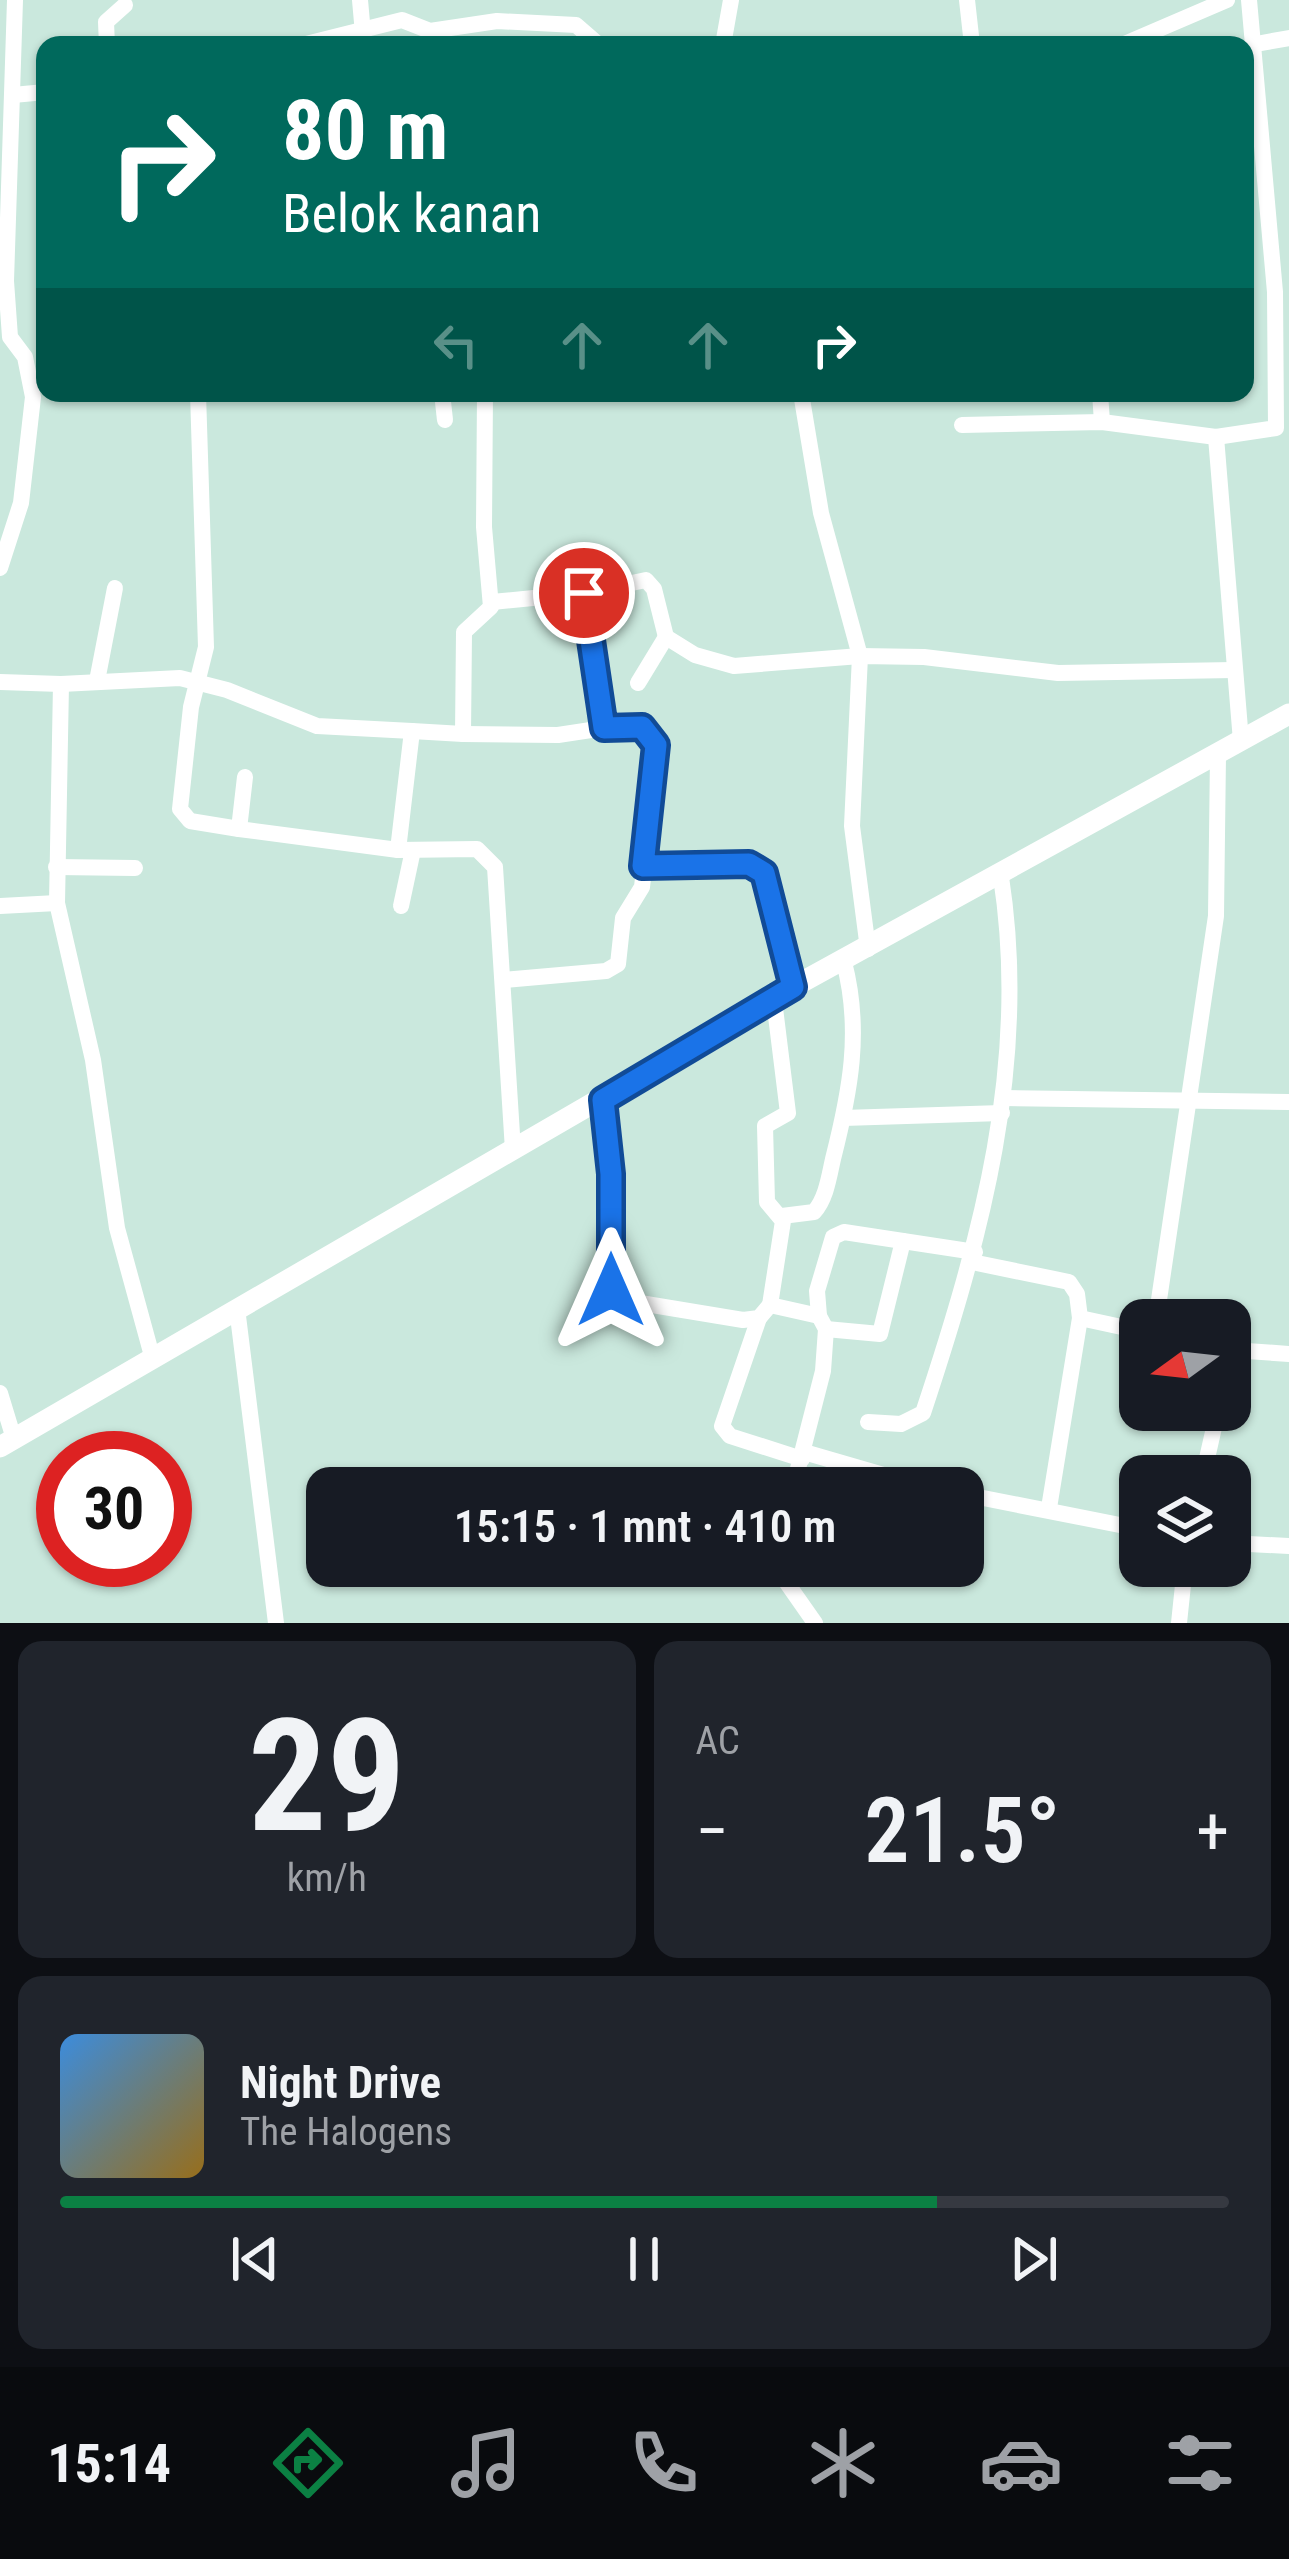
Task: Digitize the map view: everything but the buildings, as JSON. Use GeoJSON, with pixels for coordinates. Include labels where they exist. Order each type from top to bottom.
{"type":"FeatureCollection","features":[{"type":"Feature","properties":{"kind":"street"},"geometry":{"type":"LineString","coordinates":[[0,568],[21,502],[33,397],[25,357],[10,337],[6,281],[15,0]]}},
{"type":"Feature","properties":{"kind":"street"},"geometry":{"type":"LineString","coordinates":[[360,0],[363,36]]}},
{"type":"Feature","properties":{"kind":"street"},"geometry":{"type":"LineString","coordinates":[[725,36],[731,0]]}},
{"type":"Feature","properties":{"kind":"street"},"geometry":{"type":"LineString","coordinates":[[968,0],[971,36]]}},
{"type":"Feature","properties":{"kind":"street"},"geometry":{"type":"LineString","coordinates":[[1143,36],[1227,0]]}},
{"type":"Feature","properties":{"kind":"street"},"geometry":{"type":"LineString","coordinates":[[962,425],[1102,422],[1216,437],[1277,424],[1275,292],[1249,0]]}},
{"type":"Feature","properties":{"kind":"street"},"geometry":{"type":"LineString","coordinates":[[106,36],[106,22],[125,5]]}},
{"type":"Feature","properties":{"kind":"street"},"geometry":{"type":"LineString","coordinates":[[367,36],[402,20],[430,31],[516,21],[576,25],[589,36]]}},
{"type":"Feature","properties":{"kind":"street"},"geometry":{"type":"LineString","coordinates":[[1256,44],[1289,38]]}},
{"type":"Feature","properties":{"kind":"street"},"geometry":{"type":"LineString","coordinates":[[14,94],[36,93]]}},
{"type":"Feature","properties":{"kind":"street"},"geometry":{"type":"LineString","coordinates":[[25,357],[36,352]]}},
{"type":"Feature","properties":{"kind":"street"},"geometry":{"type":"LineString","coordinates":[[198,402],[205,660],[181,814],[239,829],[405,850],[477,849],[492,860],[504,980],[512,1150]]}},
{"type":"Feature","properties":{"kind":"street"},"geometry":{"type":"LineString","coordinates":[[443,402],[445,420]]}},
{"type":"Feature","properties":{"kind":"street"},"geometry":{"type":"LineString","coordinates":[[464,734],[464,632],[488,613],[492,602],[484,527],[484,402]]}},
{"type":"Feature","properties":{"kind":"street"},"geometry":{"type":"LineString","coordinates":[[802,402],[821,513],[860,656],[852,826],[868,949]]}},
{"type":"Feature","properties":{"kind":"street"},"geometry":{"type":"LineString","coordinates":[[1101,402],[1102,422]]}},
{"type":"Feature","properties":{"kind":"street"},"geometry":{"type":"LineString","coordinates":[[1216,437],[1241,741]]}},
{"type":"Feature","properties":{"kind":"street"},"geometry":{"type":"LineString","coordinates":[[492,602],[584,593],[646,580],[658,599],[666,637],[638,683]]}},
{"type":"Feature","properties":{"kind":"street"},"geometry":{"type":"LineString","coordinates":[[97,681],[116,588]]}},
{"type":"Feature","properties":{"kind":"street"},"geometry":{"type":"LineString","coordinates":[[584,593],[604,728]]}},
{"type":"Feature","properties":{"kind":"street"},"geometry":{"type":"LineString","coordinates":[[666,637],[694,655],[734,667],[860,656],[924,657],[1058,673],[1234,670]]}},
{"type":"Feature","properties":{"kind":"street"},"geometry":{"type":"LineString","coordinates":[[0,682],[198,682],[317,726],[558,735],[642,727],[656,745],[642,887],[622,918],[615,968],[504,980]]}},
{"type":"Feature","properties":{"kind":"street"},"geometry":{"type":"LineString","coordinates":[[61,683],[57,903],[93,1060],[117,1228],[152,1356]]}},
{"type":"Feature","properties":{"kind":"street"},"geometry":{"type":"LineString","coordinates":[[0,1393],[7,1443],[783,994],[1289,714]]}},
{"type":"Feature","properties":{"kind":"street"},"geometry":{"type":"LineString","coordinates":[[400,907],[412,731]]}},
{"type":"Feature","properties":{"kind":"street"},"geometry":{"type":"LineString","coordinates":[[1159,1299],[1216,916],[1218,755]]}},
{"type":"Feature","properties":{"kind":"street"},"geometry":{"type":"LineString","coordinates":[[239,829],[245,777]]}},
{"type":"Feature","properties":{"kind":"street"},"geometry":{"type":"LineString","coordinates":[[643,866],[749,864],[764,873],[783,994],[788,1113],[765,1124],[767,1202],[782,1216],[810,1214],[821,1204],[843,1118],[854,1043],[844,962]]}},
{"type":"Feature","properties":{"kind":"street"},"geometry":{"type":"LineString","coordinates":[[56,867],[135,868]]}},
{"type":"Feature","properties":{"kind":"street"},"geometry":{"type":"LineString","coordinates":[[868,1422],[901,1424],[923,1413],[974,1257],[1003,1106],[1012,978],[1001,877]]}},
{"type":"Feature","properties":{"kind":"street"},"geometry":{"type":"LineString","coordinates":[[0,906],[57,903]]}},
{"type":"Feature","properties":{"kind":"street"},"geometry":{"type":"LineString","coordinates":[[603,1100],[611,1174],[610,1283],[616,1299],[743,1320],[765,1311],[869,1337],[882,1332],[903,1241]]}},
{"type":"Feature","properties":{"kind":"street"},"geometry":{"type":"LineString","coordinates":[[843,1118],[1003,1106],[1289,1102]]}},
{"type":"Feature","properties":{"kind":"street"},"geometry":{"type":"LineString","coordinates":[[782,1216],[765,1311],[722,1426],[730,1436],[848,1467]]}},
{"type":"Feature","properties":{"kind":"street"},"geometry":{"type":"LineString","coordinates":[[799,1467],[823,1323],[819,1280],[836,1234],[903,1241],[1069,1282],[1077,1294],[1079,1318],[1049,1508]]}},
{"type":"Feature","properties":{"kind":"street"},"geometry":{"type":"LineString","coordinates":[[237,1308],[277,1623]]}},
{"type":"Feature","properties":{"kind":"street"},"geometry":{"type":"LineString","coordinates":[[1079,1318],[1119,1327]]}},
{"type":"Feature","properties":{"kind":"street"},"geometry":{"type":"LineString","coordinates":[[1251,1353],[1289,1354]]}},
{"type":"Feature","properties":{"kind":"street"},"geometry":{"type":"LineString","coordinates":[[984,1497],[1119,1524]]}},
{"type":"Feature","properties":{"kind":"street"},"geometry":{"type":"LineString","coordinates":[[1251,1545],[1289,1546]]}},
{"type":"Feature","properties":{"kind":"street"},"geometry":{"type":"LineString","coordinates":[[790,1587],[815,1623]]}},
{"type":"Feature","properties":{"kind":"street"},"geometry":{"type":"LineString","coordinates":[[1179,1623],[1183,1587]]}},
{"type":"Feature","properties":{"kind":"route"},"geometry":{"type":"LineString","coordinates":[[584,593],[604,728],[642,727],[656,745],[643,866],[749,864],[758,868],[772,898],[793,987],[603,1100],[611,1174],[611,1290]]}}]}
